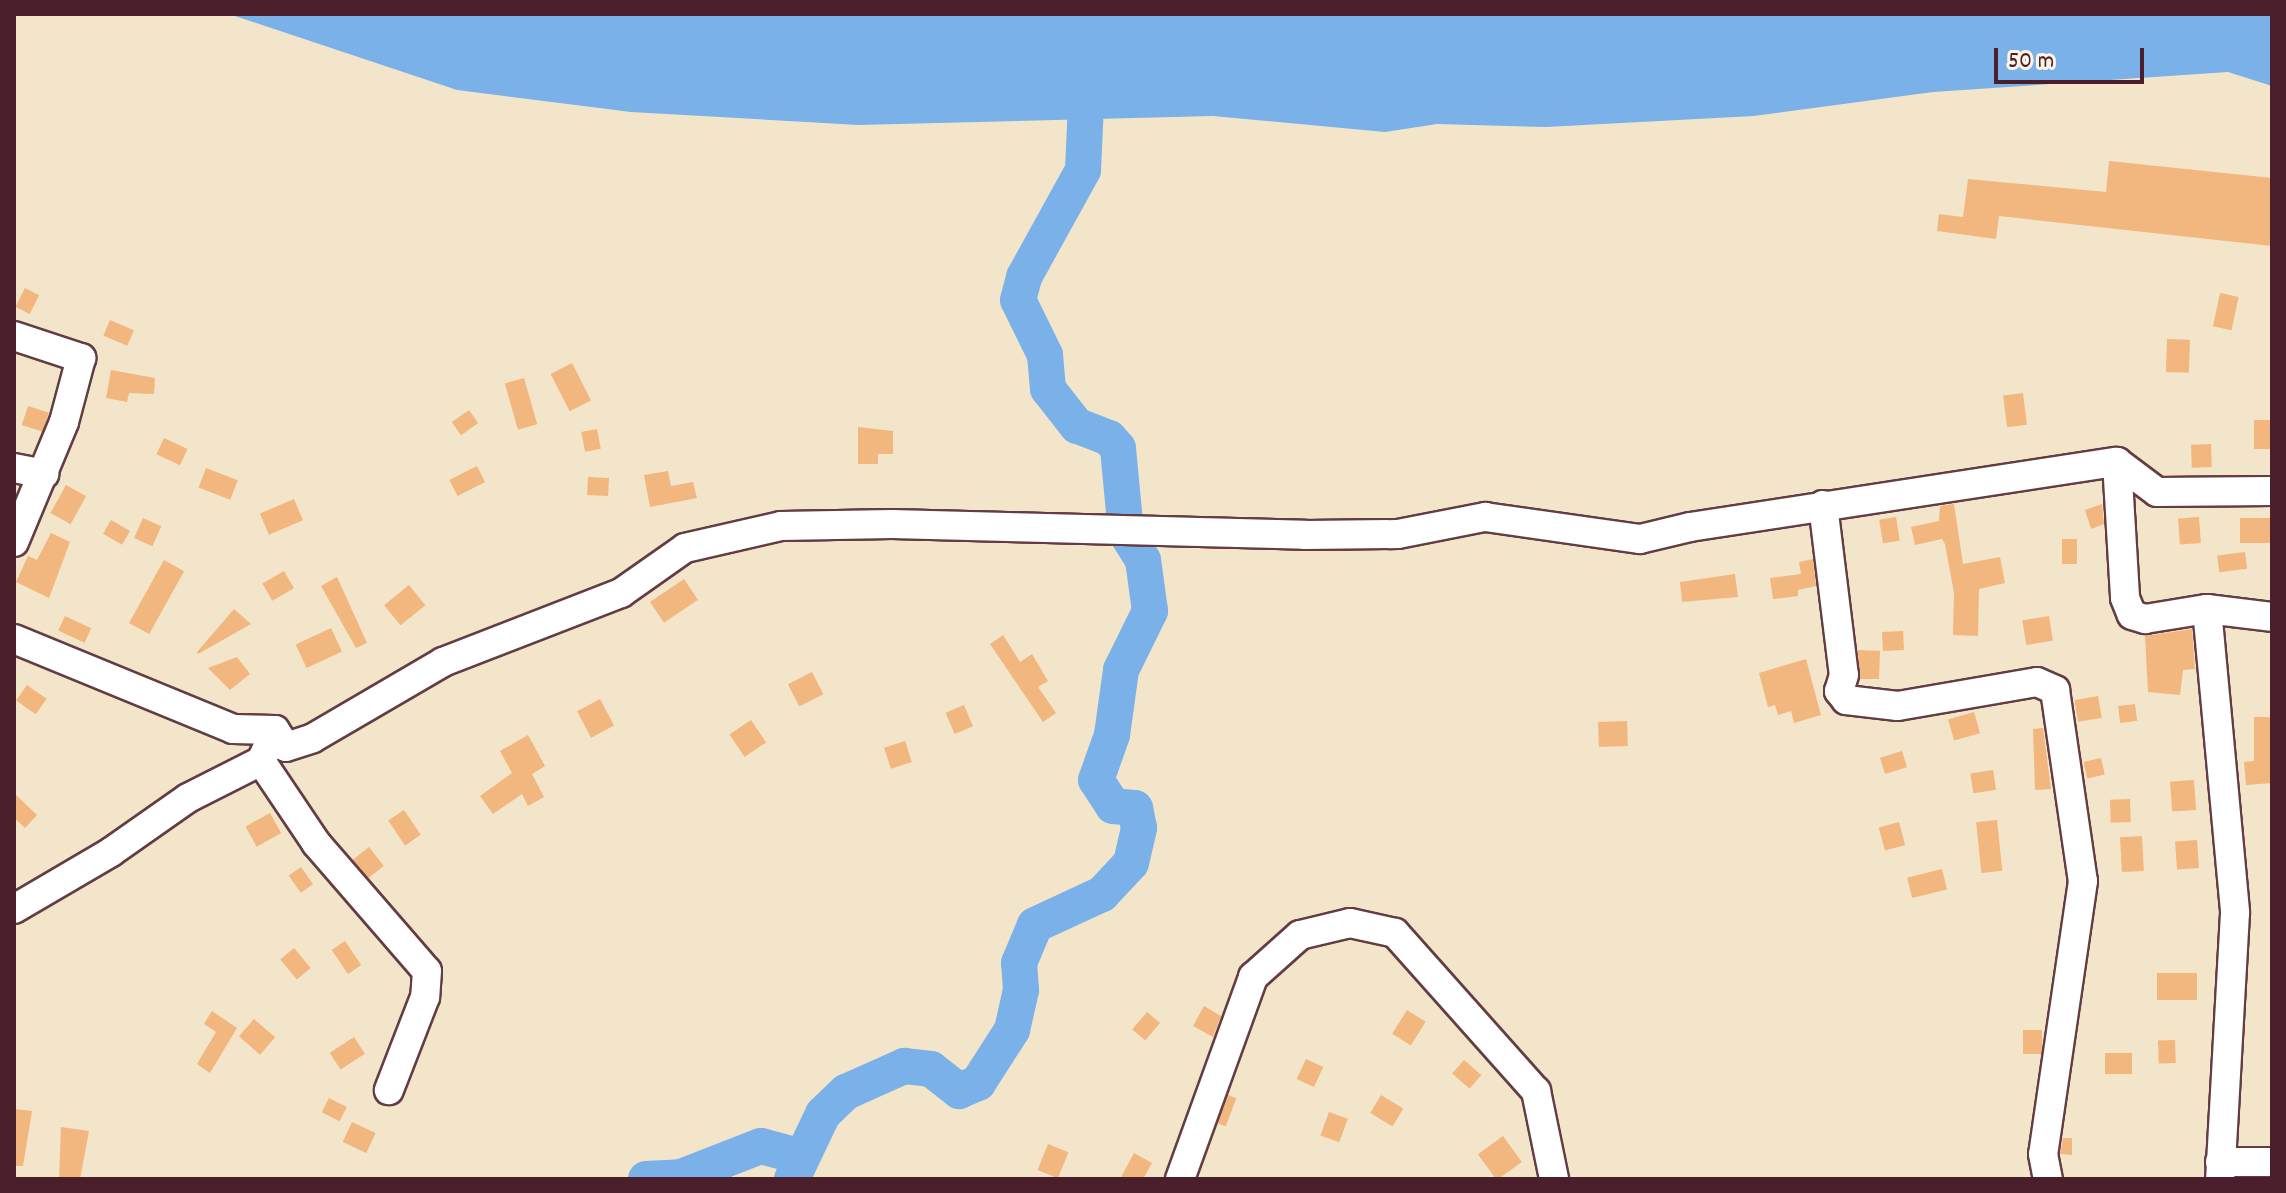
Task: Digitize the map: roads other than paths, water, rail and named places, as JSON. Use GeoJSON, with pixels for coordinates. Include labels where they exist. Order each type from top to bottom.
{"type":"FeatureCollection","features":[{"type":"Feature","properties":{"kind":"street"},"geometry":{"type":"LineString","coordinates":[[14,336],[81,358],[44,474],[14,542]]}},
{"type":"Feature","properties":{"kind":"street"},"geometry":{"type":"LineString","coordinates":[[275,730],[286,747],[313,738],[443,662],[576,615],[621,593],[685,548],[717,537],[781,526],[892,524],[1398,534],[1485,517],[1640,539],[1823,505],[2117,462],[2157,492],[2272,491]]}},
{"type":"Feature","properties":{"kind":"street"},"geometry":{"type":"LineString","coordinates":[[2117,462],[2125,598],[2132,615],[2145,619],[2207,609],[2272,617]]}},
{"type":"Feature","properties":{"kind":"street"},"geometry":{"type":"LineString","coordinates":[[14,468],[44,474]]}},
{"type":"Feature","properties":{"kind":"street"},"geometry":{"type":"LineString","coordinates":[[1823,505],[1844,675],[1839,691],[1846,700],[1898,706],[2037,682],[2055,690],[2083,881],[2043,1154],[2048,1179]]}},
{"type":"Feature","properties":{"kind":"street"},"geometry":{"type":"LineString","coordinates":[[2207,609],[2235,913],[2220,1170],[2272,1162]]}},
{"type":"Feature","properties":{"kind":"street"},"geometry":{"type":"LineString","coordinates":[[14,639],[233,729],[275,730]]}},
{"type":"Feature","properties":{"kind":"street"},"geometry":{"type":"LineString","coordinates":[[14,909],[111,852],[188,798],[261,761],[275,730]]}},
{"type":"Feature","properties":{"kind":"street"},"geometry":{"type":"LineString","coordinates":[[261,761],[316,843],[427,971],[425,997],[389,1090]]}},
{"type":"Feature","properties":{"kind":"street"},"geometry":{"type":"LineString","coordinates":[[1180,1179],[1253,977],[1300,935],[1350,923],[1395,933],[1536,1091],[1554,1179]]}},
{"type":"Feature","properties":{"kind":"water"},"geometry":{"type":"Polygon","coordinates":[[[229,14],[2272,14],[2272,86],[2228,72],[1933,92],[1754,116],[1546,127],[1437,124],[1385,132],[1213,116],[858,125],[631,112],[457,90],[229,14]]]}},
{"type":"Feature","properties":{"kind":"waterway"},"geometry":{"type":"LineString","coordinates":[[792,1179],[823,1114],[846,1092],[904,1066],[931,1069],[959,1091],[978,1083],[1012,1030],[1021,990],[1019,963],[1035,925],[1102,894],[1131,863],[1139,828],[1135,808],[1113,806],[1096,780],[1112,735],[1121,670],[1150,611],[1143,560],[1126,533],[1118,448],[1109,438],[1077,426],[1048,389],[1045,355],[1018,300],[1024,277],[1083,170],[1090,14]]}},
{"type":"Feature","properties":{"kind":"waterway"},"geometry":{"type":"LineString","coordinates":[[646,1179],[681,1177],[761,1146],[802,1157]]}}]}
